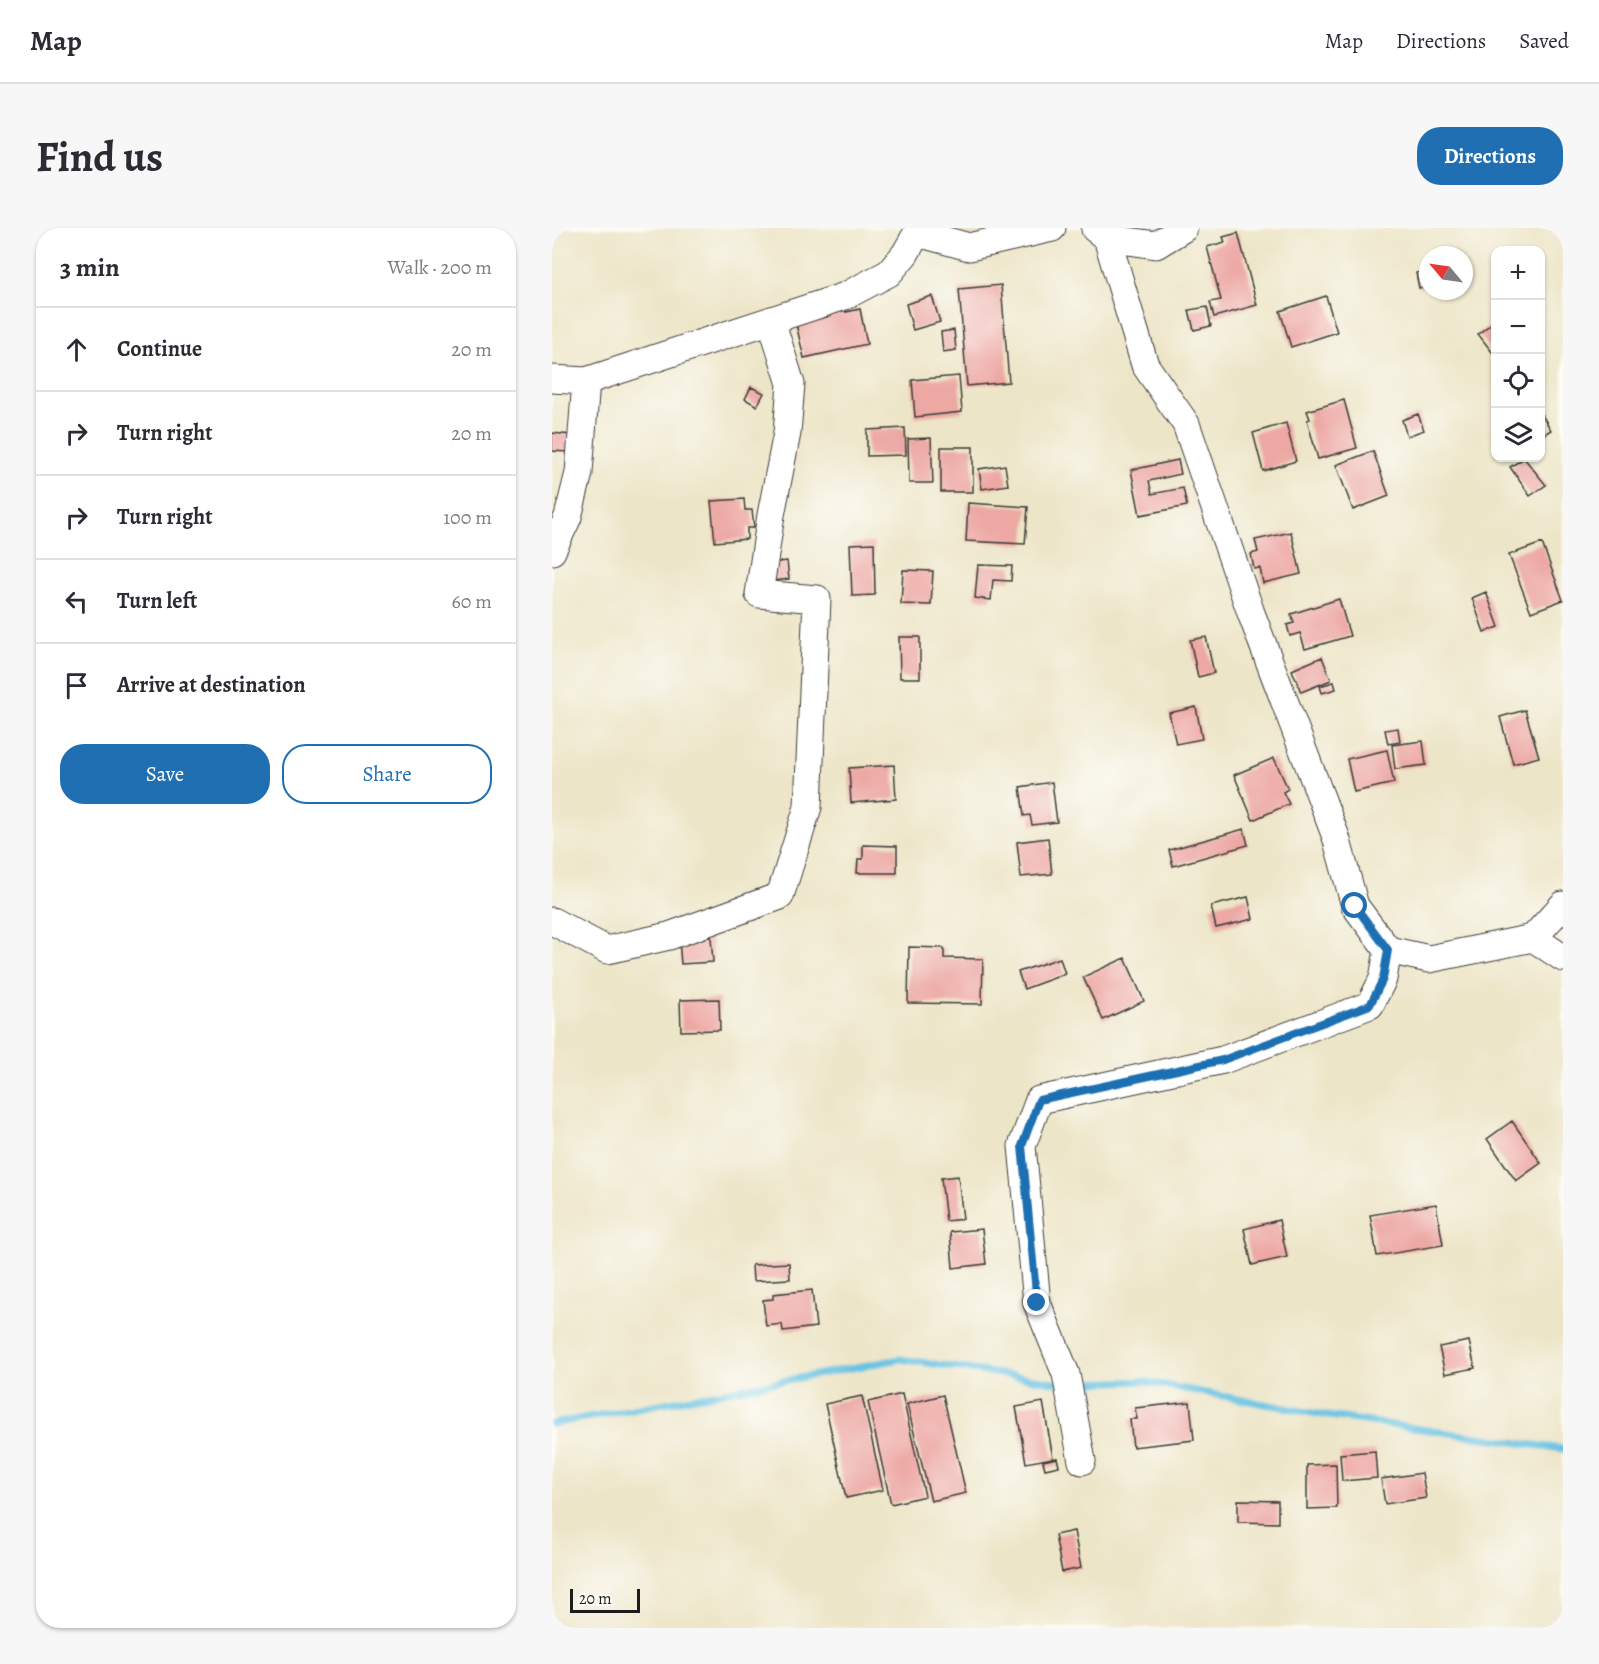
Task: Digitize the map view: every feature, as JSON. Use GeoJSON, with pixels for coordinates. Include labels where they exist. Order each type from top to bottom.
{"type":"FeatureCollection","features":[{"type":"Feature","properties":{"kind":"street"},"geometry":{"type":"LineString","coordinates":[[552,378],[586,381],[845,296],[889,273],[919,230],[969,247],[1052,228]]}},
{"type":"Feature","properties":{"kind":"street"},"geometry":{"type":"LineString","coordinates":[[1100,233],[1156,245],[1184,228]]}},
{"type":"Feature","properties":{"kind":"street"},"geometry":{"type":"LineString","coordinates":[[1100,233],[1145,365],[1186,424],[1251,613],[1336,837],[1355,906],[1388,950],[1429,959],[1533,938],[1563,905]]}},
{"type":"Feature","properties":{"kind":"street"},"geometry":{"type":"LineString","coordinates":[[552,921],[607,950],[669,936],[780,897],[808,807],[817,599],[759,594],[787,433],[792,384],[771,320]]}},
{"type":"Feature","properties":{"kind":"street"},"geometry":{"type":"LineString","coordinates":[[552,551],[568,517],[579,473],[586,381]]}},
{"type":"Feature","properties":{"kind":"street"},"geometry":{"type":"LineString","coordinates":[[1533,938],[1563,958]]}},
{"type":"Feature","properties":{"kind":"street"},"geometry":{"type":"LineString","coordinates":[[1082,1461],[1066,1374],[1037,1303],[1022,1146],[1039,1100],[1223,1060],[1370,1005],[1383,979],[1388,950]]}},
{"type":"Feature","properties":{"kind":"building"},"geometry":{"type":"Polygon","coordinates":[[[1238,233],[1257,305],[1214,317],[1210,302],[1221,300],[1207,247],[1225,242],[1223,237],[1238,233]]]}},
{"type":"Feature","properties":{"kind":"building"},"geometry":{"type":"Polygon","coordinates":[[[1419,272],[1419,288],[1416,273],[1419,272]]]}},
{"type":"Feature","properties":{"kind":"building"},"geometry":{"type":"Polygon","coordinates":[[[1001,285],[1009,382],[967,386],[959,289],[1001,285]]]}},
{"type":"Feature","properties":{"kind":"building"},"geometry":{"type":"Polygon","coordinates":[[[932,296],[940,322],[913,330],[906,304],[932,296]]]}},
{"type":"Feature","properties":{"kind":"building"},"geometry":{"type":"Polygon","coordinates":[[[1326,296],[1337,332],[1291,347],[1280,311],[1326,296]]]}},
{"type":"Feature","properties":{"kind":"building"},"geometry":{"type":"Polygon","coordinates":[[[845,307],[846,312],[860,309],[867,344],[804,358],[796,324],[827,317],[826,312],[845,307]]]}},
{"type":"Feature","properties":{"kind":"building"},"geometry":{"type":"Polygon","coordinates":[[[1207,307],[1211,326],[1194,330],[1189,310],[1207,307]]]}},
{"type":"Feature","properties":{"kind":"building"},"geometry":{"type":"Polygon","coordinates":[[[1491,324],[1491,351],[1478,334],[1491,324]]]}},
{"type":"Feature","properties":{"kind":"building"},"geometry":{"type":"Polygon","coordinates":[[[954,330],[956,350],[943,352],[941,332],[954,330]]]}},
{"type":"Feature","properties":{"kind":"building"},"geometry":{"type":"Polygon","coordinates":[[[959,376],[962,412],[915,417],[912,380],[959,376]]]}},
{"type":"Feature","properties":{"kind":"building"},"geometry":{"type":"Polygon","coordinates":[[[751,387],[764,393],[757,406],[745,399],[751,387]]]}},
{"type":"Feature","properties":{"kind":"building"},"geometry":{"type":"Polygon","coordinates":[[[1344,400],[1357,448],[1318,459],[1307,420],[1310,419],[1307,411],[1344,400]]]}},
{"type":"Feature","properties":{"kind":"building"},"geometry":{"type":"Polygon","coordinates":[[[1418,414],[1424,430],[1407,436],[1402,420],[1418,414]]]}},
{"type":"Feature","properties":{"kind":"building"},"geometry":{"type":"Polygon","coordinates":[[[1545,420],[1551,430],[1545,434],[1545,420]]]}},
{"type":"Feature","properties":{"kind":"building"},"geometry":{"type":"Polygon","coordinates":[[[1286,423],[1296,461],[1263,471],[1253,433],[1286,423]]]}},
{"type":"Feature","properties":{"kind":"building"},"geometry":{"type":"Polygon","coordinates":[[[905,428],[906,455],[867,456],[867,430],[905,428]]]}},
{"type":"Feature","properties":{"kind":"building"},"geometry":{"type":"Polygon","coordinates":[[[552,433],[571,435],[569,452],[552,451],[552,433]]]}},
{"type":"Feature","properties":{"kind":"building"},"geometry":{"type":"Polygon","coordinates":[[[931,438],[933,483],[909,483],[908,439],[931,438]]]}},
{"type":"Feature","properties":{"kind":"building"},"geometry":{"type":"Polygon","coordinates":[[[941,447],[973,447],[973,492],[941,492],[941,447]]]}},
{"type":"Feature","properties":{"kind":"building"},"geometry":{"type":"Polygon","coordinates":[[[1373,451],[1389,496],[1353,510],[1336,465],[1373,451]]]}},
{"type":"Feature","properties":{"kind":"building"},"geometry":{"type":"Polygon","coordinates":[[[1178,460],[1181,474],[1149,481],[1152,494],[1183,488],[1187,506],[1140,515],[1131,470],[1178,460]]]}},
{"type":"Feature","properties":{"kind":"building"},"geometry":{"type":"Polygon","coordinates":[[[1518,462],[1527,462],[1546,485],[1530,496],[1510,467],[1518,462]]]}},
{"type":"Feature","properties":{"kind":"building"},"geometry":{"type":"Polygon","coordinates":[[[1005,465],[1008,485],[982,489],[979,469],[1005,465]]]}},
{"type":"Feature","properties":{"kind":"building"},"geometry":{"type":"Polygon","coordinates":[[[744,499],[745,510],[752,510],[754,528],[747,528],[747,539],[715,542],[711,501],[744,499]]]}},
{"type":"Feature","properties":{"kind":"building"},"geometry":{"type":"Polygon","coordinates":[[[968,503],[1028,507],[1025,544],[966,541],[968,503]]]}},
{"type":"Feature","properties":{"kind":"building"},"geometry":{"type":"Polygon","coordinates":[[[1291,532],[1301,574],[1263,583],[1260,568],[1254,569],[1251,554],[1258,552],[1255,540],[1291,532]]]}},
{"type":"Feature","properties":{"kind":"building"},"geometry":{"type":"Polygon","coordinates":[[[874,543],[875,595],[852,596],[850,544],[874,543]]]}},
{"type":"Feature","properties":{"kind":"building"},"geometry":{"type":"Polygon","coordinates":[[[1542,543],[1563,600],[1531,612],[1509,555],[1542,543]]]}},
{"type":"Feature","properties":{"kind":"building"},"geometry":{"type":"Polygon","coordinates":[[[787,561],[789,579],[772,581],[770,563],[787,561]]]}},
{"type":"Feature","properties":{"kind":"building"},"geometry":{"type":"Polygon","coordinates":[[[978,565],[1012,566],[1011,581],[993,580],[991,600],[975,598],[978,565]]]}},
{"type":"Feature","properties":{"kind":"building"},"geometry":{"type":"Polygon","coordinates":[[[903,570],[933,571],[931,605],[901,604],[903,570]]]}},
{"type":"Feature","properties":{"kind":"building"},"geometry":{"type":"Polygon","coordinates":[[[1486,592],[1499,627],[1484,632],[1472,598],[1486,592]]]}},
{"type":"Feature","properties":{"kind":"building"},"geometry":{"type":"Polygon","coordinates":[[[1339,599],[1350,636],[1305,649],[1300,633],[1290,636],[1287,625],[1294,623],[1291,614],[1339,599]]]}},
{"type":"Feature","properties":{"kind":"building"},"geometry":{"type":"Polygon","coordinates":[[[899,637],[920,637],[920,678],[900,678],[899,637]]]}},
{"type":"Feature","properties":{"kind":"building"},"geometry":{"type":"Polygon","coordinates":[[[1206,637],[1214,673],[1198,677],[1190,640],[1206,637]]]}},
{"type":"Feature","properties":{"kind":"building"},"geometry":{"type":"Polygon","coordinates":[[[1322,657],[1331,680],[1301,692],[1292,670],[1322,657]]]}},
{"type":"Feature","properties":{"kind":"building"},"geometry":{"type":"Polygon","coordinates":[[[1334,682],[1336,689],[1322,693],[1320,686],[1334,682]]]}},
{"type":"Feature","properties":{"kind":"building"},"geometry":{"type":"Polygon","coordinates":[[[1196,707],[1202,739],[1176,744],[1169,713],[1196,707]]]}},
{"type":"Feature","properties":{"kind":"building"},"geometry":{"type":"Polygon","coordinates":[[[1525,710],[1539,757],[1513,764],[1500,717],[1525,710]]]}},
{"type":"Feature","properties":{"kind":"building"},"geometry":{"type":"Polygon","coordinates":[[[1398,728],[1400,742],[1388,744],[1385,730],[1398,728]]]}},
{"type":"Feature","properties":{"kind":"building"},"geometry":{"type":"Polygon","coordinates":[[[1423,741],[1426,765],[1395,769],[1392,745],[1423,741]]]}},
{"type":"Feature","properties":{"kind":"building"},"geometry":{"type":"Polygon","coordinates":[[[1387,750],[1394,783],[1354,792],[1347,759],[1387,750]]]}},
{"type":"Feature","properties":{"kind":"building"},"geometry":{"type":"Polygon","coordinates":[[[1274,758],[1288,789],[1283,792],[1289,804],[1253,820],[1234,775],[1274,758]]]}},
{"type":"Feature","properties":{"kind":"building"},"geometry":{"type":"Polygon","coordinates":[[[894,765],[896,799],[851,803],[849,768],[894,765]]]}},
{"type":"Feature","properties":{"kind":"building"},"geometry":{"type":"Polygon","coordinates":[[[1052,782],[1057,822],[1032,825],[1030,815],[1024,816],[1020,787],[1052,782]]]}},
{"type":"Feature","properties":{"kind":"building"},"geometry":{"type":"Polygon","coordinates":[[[1244,829],[1248,845],[1173,866],[1169,850],[1244,829]]]}},
{"type":"Feature","properties":{"kind":"building"},"geometry":{"type":"Polygon","coordinates":[[[1048,838],[1052,874],[1021,877],[1017,842],[1048,838]]]}},
{"type":"Feature","properties":{"kind":"building"},"geometry":{"type":"Polygon","coordinates":[[[863,845],[897,846],[897,873],[857,873],[858,859],[863,859],[863,845]]]}},
{"type":"Feature","properties":{"kind":"building"},"geometry":{"type":"Polygon","coordinates":[[[1248,897],[1253,919],[1216,928],[1211,906],[1248,897]]]}},
{"type":"Feature","properties":{"kind":"building"},"geometry":{"type":"Polygon","coordinates":[[[711,937],[713,962],[681,964],[679,939],[711,937]]]}},
{"type":"Feature","properties":{"kind":"building"},"geometry":{"type":"Polygon","coordinates":[[[909,947],[944,948],[944,958],[983,959],[982,1004],[908,1003],[909,947]]]}},
{"type":"Feature","properties":{"kind":"building"},"geometry":{"type":"Polygon","coordinates":[[[1060,958],[1065,974],[1024,989],[1018,972],[1060,958]]]}},
{"type":"Feature","properties":{"kind":"building"},"geometry":{"type":"Polygon","coordinates":[[[1125,958],[1144,1001],[1103,1020],[1083,977],[1125,958]]]}},
{"type":"Feature","properties":{"kind":"building"},"geometry":{"type":"Polygon","coordinates":[[[719,999],[720,1030],[681,1031],[680,1000],[719,999]]]}},
{"type":"Feature","properties":{"kind":"building"},"geometry":{"type":"Polygon","coordinates":[[[1512,1121],[1541,1163],[1516,1181],[1487,1139],[1512,1121]]]}},
{"type":"Feature","properties":{"kind":"building"},"geometry":{"type":"Polygon","coordinates":[[[958,1176],[963,1219],[946,1221],[941,1178],[958,1176]]]}},
{"type":"Feature","properties":{"kind":"building"},"geometry":{"type":"Polygon","coordinates":[[[1436,1204],[1443,1245],[1377,1256],[1370,1215],[1436,1204]]]}},
{"type":"Feature","properties":{"kind":"building"},"geometry":{"type":"Polygon","coordinates":[[[1279,1220],[1287,1257],[1252,1265],[1244,1229],[1279,1220]]]}},
{"type":"Feature","properties":{"kind":"building"},"geometry":{"type":"Polygon","coordinates":[[[982,1229],[986,1264],[953,1268],[950,1232],[982,1229]]]}},
{"type":"Feature","properties":{"kind":"building"},"geometry":{"type":"Polygon","coordinates":[[[789,1263],[790,1279],[753,1281],[752,1265],[789,1263]]]}},
{"type":"Feature","properties":{"kind":"building"},"geometry":{"type":"Polygon","coordinates":[[[812,1290],[816,1327],[783,1331],[782,1324],[766,1326],[763,1300],[773,1299],[773,1294],[812,1290]]]}},
{"type":"Feature","properties":{"kind":"building"},"geometry":{"type":"Polygon","coordinates":[[[1469,1341],[1475,1368],[1445,1374],[1439,1347],[1469,1341]]]}},
{"type":"Feature","properties":{"kind":"building"},"geometry":{"type":"Polygon","coordinates":[[[902,1394],[925,1496],[891,1504],[868,1402],[902,1394]]]}},
{"type":"Feature","properties":{"kind":"building"},"geometry":{"type":"Polygon","coordinates":[[[943,1395],[966,1493],[931,1501],[907,1404],[943,1395]]]}},
{"type":"Feature","properties":{"kind":"building"},"geometry":{"type":"Polygon","coordinates":[[[862,1396],[883,1490],[846,1498],[825,1404],[862,1396]]]}},
{"type":"Feature","properties":{"kind":"building"},"geometry":{"type":"Polygon","coordinates":[[[1043,1402],[1053,1458],[1026,1463],[1016,1407],[1043,1402]]]}},
{"type":"Feature","properties":{"kind":"building"},"geometry":{"type":"Polygon","coordinates":[[[1190,1402],[1194,1440],[1133,1447],[1130,1419],[1137,1419],[1135,1408],[1190,1402]]]}},
{"type":"Feature","properties":{"kind":"building"},"geometry":{"type":"Polygon","coordinates":[[[1375,1451],[1377,1478],[1342,1481],[1340,1454],[1375,1451]]]}},
{"type":"Feature","properties":{"kind":"building"},"geometry":{"type":"Polygon","coordinates":[[[1057,1458],[1059,1466],[1045,1469],[1043,1461],[1057,1458]]]}},
{"type":"Feature","properties":{"kind":"building"},"geometry":{"type":"Polygon","coordinates":[[[1336,1464],[1337,1508],[1307,1509],[1307,1465],[1336,1464]]]}},
{"type":"Feature","properties":{"kind":"building"},"geometry":{"type":"Polygon","coordinates":[[[1422,1473],[1426,1498],[1385,1504],[1381,1479],[1422,1473]]]}},
{"type":"Feature","properties":{"kind":"building"},"geometry":{"type":"Polygon","coordinates":[[[1238,1500],[1278,1501],[1278,1523],[1238,1522],[1238,1500]]]}},
{"type":"Feature","properties":{"kind":"building"},"geometry":{"type":"Polygon","coordinates":[[[1074,1531],[1081,1568],[1062,1572],[1055,1535],[1074,1531]]]}},
{"type":"Feature","properties":{"kind":"waterway"},"geometry":{"type":"LineString","coordinates":[[552,1424],[900,1359],[1061,1383]]}},
{"type":"Feature","properties":{"kind":"waterway"},"geometry":{"type":"LineString","coordinates":[[1075,1383],[1142,1381],[1329,1416],[1563,1449]]}},
{"type":"Feature","properties":{"kind":"route"},"geometry":{"type":"LineString","coordinates":[[1037,1303],[1022,1146],[1039,1100],[1223,1060],[1370,1005],[1383,979],[1388,950],[1355,906]]}}]}
